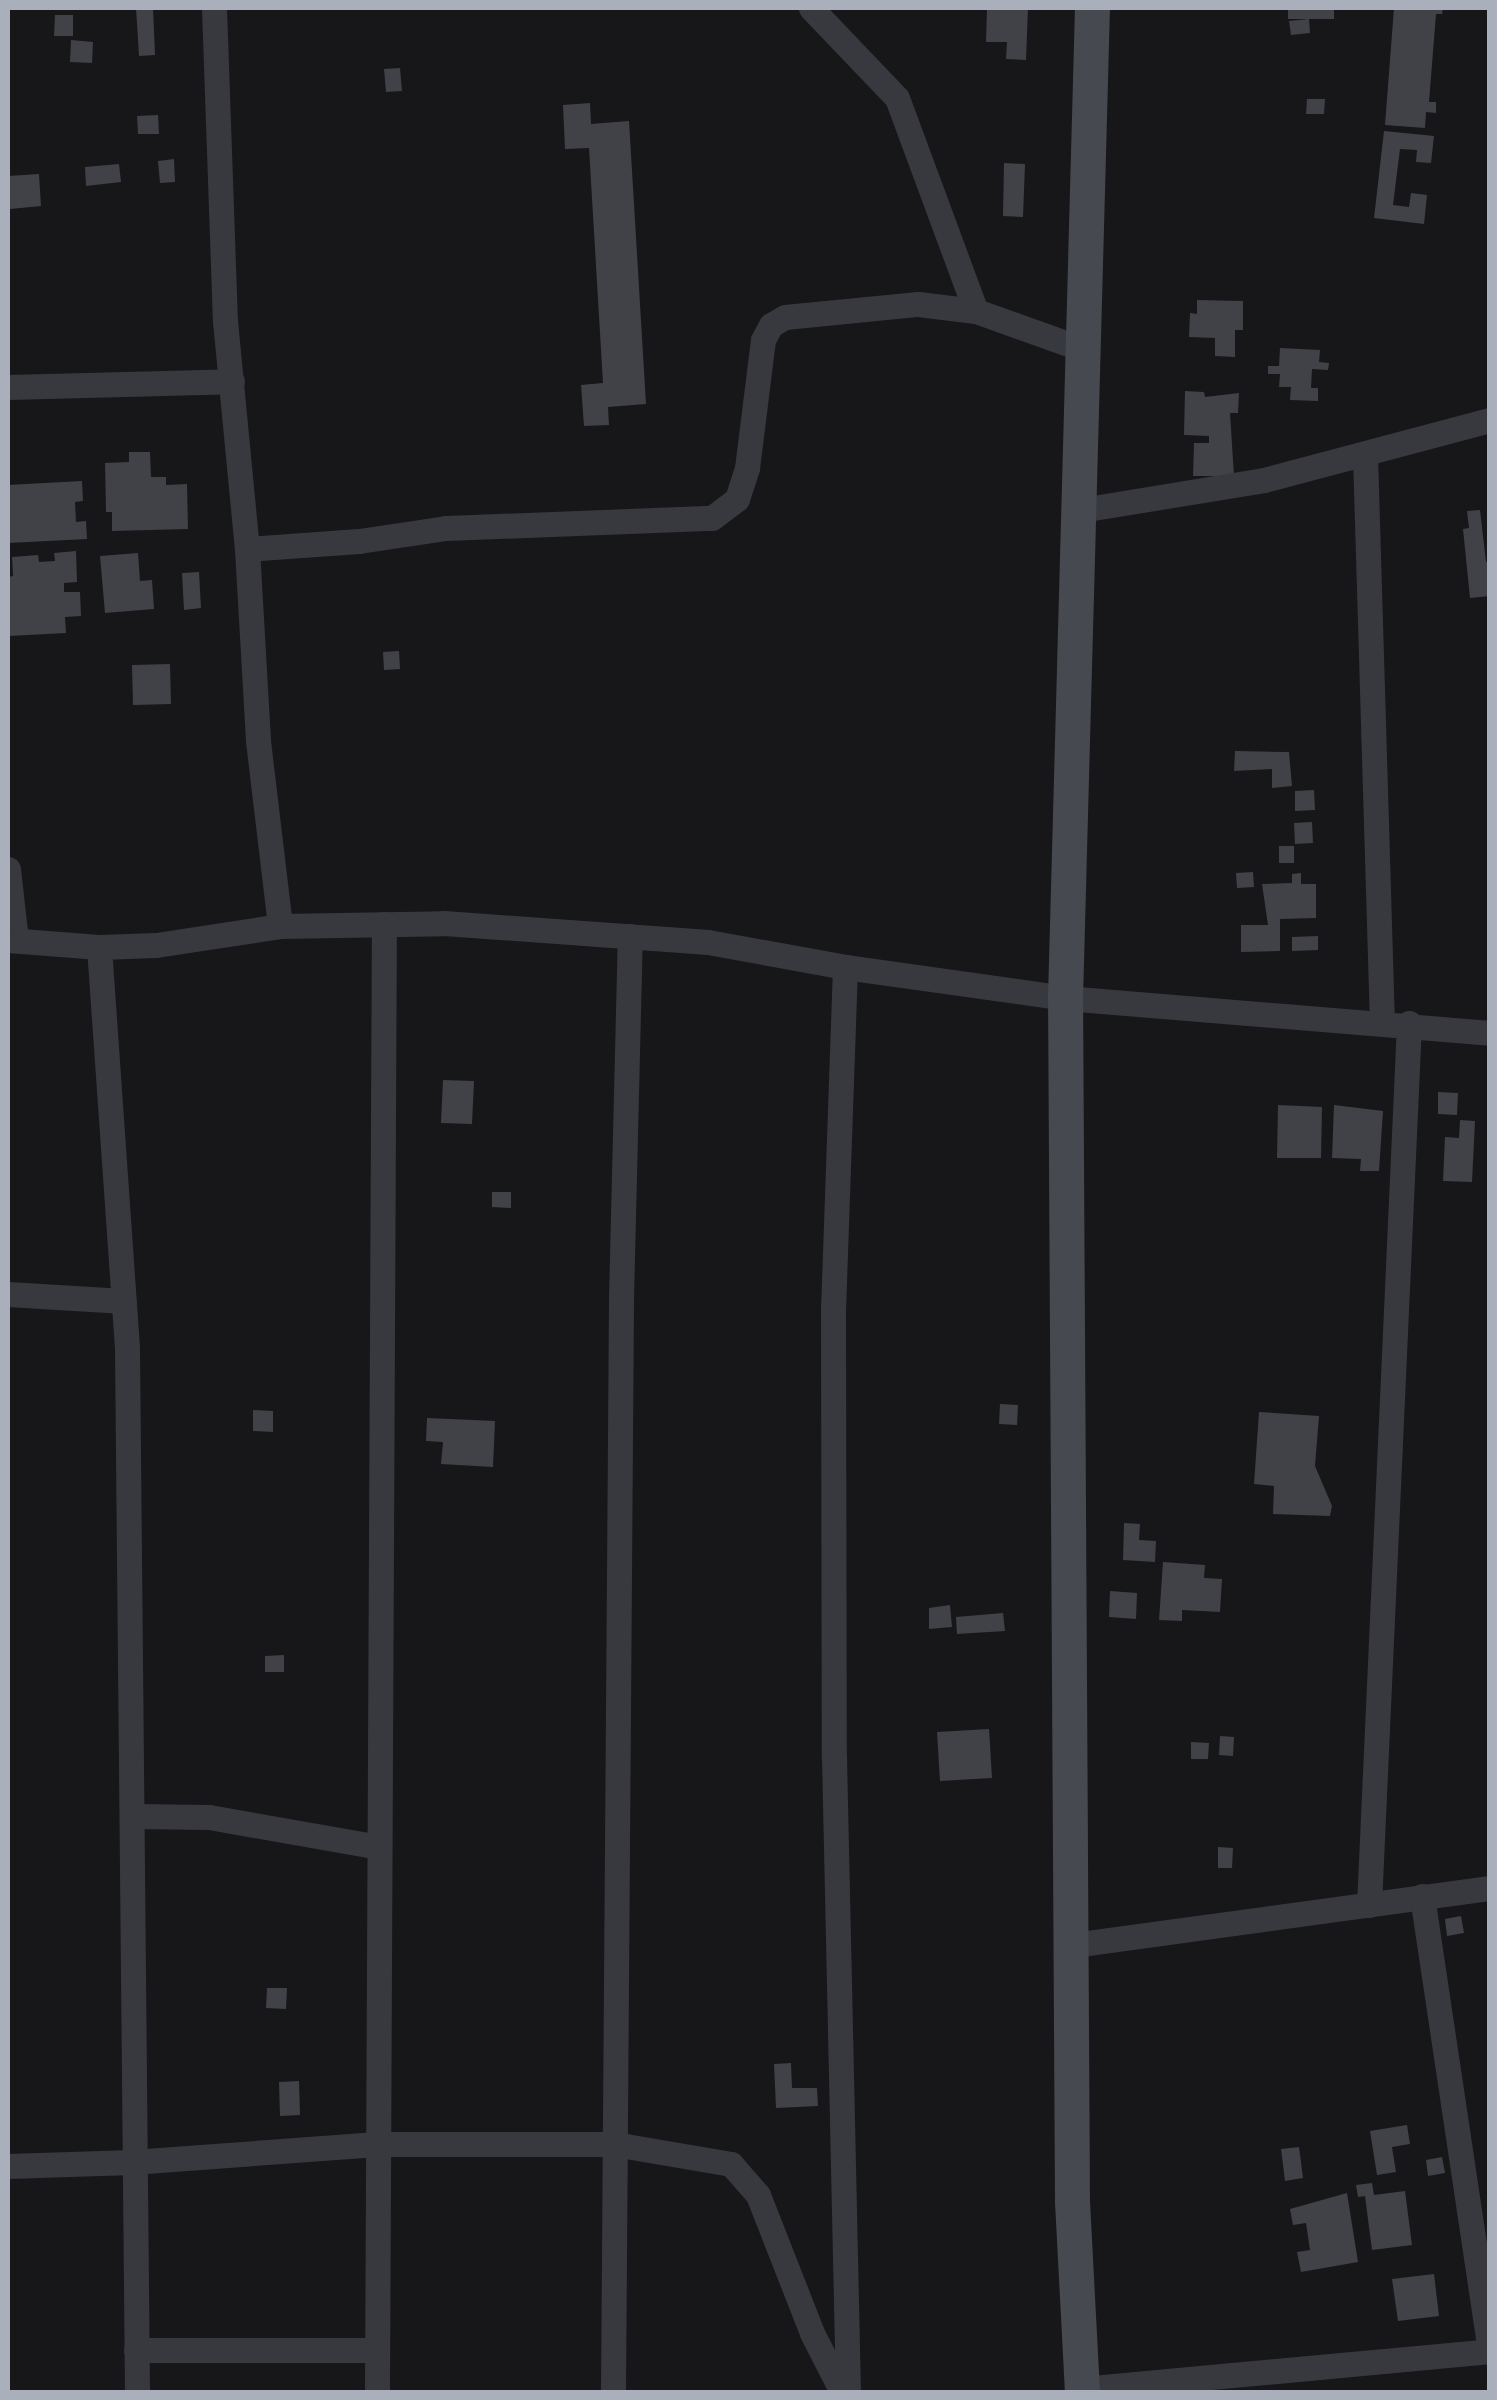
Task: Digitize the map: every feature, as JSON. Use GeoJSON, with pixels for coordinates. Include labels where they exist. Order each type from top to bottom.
{"type":"FeatureCollection","features":[{"type":"Feature","properties":{"kind":"street"},"geometry":{"type":"LineString","coordinates":[[214,8],[232,380],[258,741],[280,926]]}},
{"type":"Feature","properties":{"kind":"street"},"geometry":{"type":"LineString","coordinates":[[810,8],[897,98],[976,312]]}},
{"type":"Feature","properties":{"kind":"street"},"geometry":{"type":"LineString","coordinates":[[1092,8],[1065,998],[1072,2202],[1082,2391],[1490,2350],[1422,1896]]}},
{"type":"Feature","properties":{"kind":"street"},"geometry":{"type":"LineString","coordinates":[[247,548],[359,541],[446,528],[712,518],[737,499],[747,468],[764,340],[772,324],[785,317],[918,304],[976,312],[1084,350]]}},
{"type":"Feature","properties":{"kind":"street"},"geometry":{"type":"LineString","coordinates":[[8,388],[232,380]]}},
{"type":"Feature","properties":{"kind":"street"},"geometry":{"type":"LineString","coordinates":[[1081,510],[1264,480],[1490,420]]}},
{"type":"Feature","properties":{"kind":"street"},"geometry":{"type":"LineString","coordinates":[[1365,455],[1382,1023]]}},
{"type":"Feature","properties":{"kind":"street"},"geometry":{"type":"LineString","coordinates":[[8,870],[12,940],[99,947],[156,945],[280,926],[444,924],[708,942],[845,967],[1065,998],[1490,1032]]}},
{"type":"Feature","properties":{"kind":"street"},"geometry":{"type":"LineString","coordinates":[[377,2392],[384,924]]}},
{"type":"Feature","properties":{"kind":"street"},"geometry":{"type":"LineString","coordinates":[[613,2392],[621,1298],[630,936]]}},
{"type":"Feature","properties":{"kind":"street"},"geometry":{"type":"LineString","coordinates":[[99,947],[124,1300],[137,2392]]}},
{"type":"Feature","properties":{"kind":"street"},"geometry":{"type":"LineString","coordinates":[[845,967],[833,1308],[834,1757],[845,2392]]}},
{"type":"Feature","properties":{"kind":"street"},"geometry":{"type":"LineString","coordinates":[[1369,1906],[1409,1023]]}},
{"type":"Feature","properties":{"kind":"street"},"geometry":{"type":"LineString","coordinates":[[8,1294],[124,1300]]}},
{"type":"Feature","properties":{"kind":"street"},"geometry":{"type":"LineString","coordinates":[[133,1816],[209,1816],[380,1847]]}},
{"type":"Feature","properties":{"kind":"street"},"geometry":{"type":"LineString","coordinates":[[1073,1945],[1490,1888]]}},
{"type":"Feature","properties":{"kind":"street"},"geometry":{"type":"LineString","coordinates":[[8,2166],[132,2162],[380,2144],[614,2144],[731,2164],[746,2177],[845,2392]]}},
{"type":"Feature","properties":{"kind":"street"},"geometry":{"type":"LineString","coordinates":[[136,2350],[377,2350]]}},
{"type":"Feature","properties":{"kind":"building"},"geometry":{"type":"Polygon","coordinates":[[[136,8],[153,8],[155,55],[139,56],[136,8]]]}},
{"type":"Feature","properties":{"kind":"building"},"geometry":{"type":"Polygon","coordinates":[[[987,8],[1028,8],[1026,60],[1006,59],[1007,42],[986,42],[987,8]]]}},
{"type":"Feature","properties":{"kind":"building"},"geometry":{"type":"Polygon","coordinates":[[[1288,8],[1334,8],[1334,19],[1288,19],[1288,8]]]}},
{"type":"Feature","properties":{"kind":"building"},"geometry":{"type":"Polygon","coordinates":[[[1394,8],[1443,8],[1442,14],[1436,14],[1429,102],[1436,102],[1436,113],[1426,112],[1425,128],[1385,125],[1394,8]]]}},
{"type":"Feature","properties":{"kind":"building"},"geometry":{"type":"Polygon","coordinates":[[[55,15],[73,15],[73,36],[54,36],[55,15]]]}},
{"type":"Feature","properties":{"kind":"building"},"geometry":{"type":"Polygon","coordinates":[[[1309,19],[1310,33],[1291,35],[1289,21],[1309,19]]]}},
{"type":"Feature","properties":{"kind":"building"},"geometry":{"type":"Polygon","coordinates":[[[71,40],[93,42],[92,63],[70,62],[71,40]]]}},
{"type":"Feature","properties":{"kind":"building"},"geometry":{"type":"Polygon","coordinates":[[[400,68],[402,91],[386,92],[384,69],[400,68]]]}},
{"type":"Feature","properties":{"kind":"building"},"geometry":{"type":"Polygon","coordinates":[[[1307,99],[1325,99],[1324,114],[1306,114],[1307,99]]]}},
{"type":"Feature","properties":{"kind":"building"},"geometry":{"type":"Polygon","coordinates":[[[590,103],[591,124],[629,121],[646,404],[608,407],[609,425],[584,426],[581,385],[603,383],[589,148],[565,149],[563,105],[590,103]]]}},
{"type":"Feature","properties":{"kind":"building"},"geometry":{"type":"Polygon","coordinates":[[[158,115],[159,134],[138,134],[137,116],[158,115]]]}},
{"type":"Feature","properties":{"kind":"building"},"geometry":{"type":"Polygon","coordinates":[[[1384,131],[1434,136],[1431,163],[1416,162],[1417,150],[1400,149],[1393,205],[1409,207],[1411,193],[1427,195],[1424,224],[1374,218],[1384,131]]]}},
{"type":"Feature","properties":{"kind":"building"},"geometry":{"type":"Polygon","coordinates":[[[174,159],[175,182],[160,183],[158,161],[174,159]]]}},
{"type":"Feature","properties":{"kind":"building"},"geometry":{"type":"Polygon","coordinates":[[[1004,163],[1025,164],[1023,217],[1003,216],[1004,163]]]}},
{"type":"Feature","properties":{"kind":"building"},"geometry":{"type":"Polygon","coordinates":[[[119,164],[121,182],[86,186],[85,167],[119,164]]]}},
{"type":"Feature","properties":{"kind":"building"},"geometry":{"type":"Polygon","coordinates":[[[39,174],[41,206],[10,209],[8,176],[39,174]]]}},
{"type":"Feature","properties":{"kind":"building"},"geometry":{"type":"Polygon","coordinates":[[[1197,300],[1243,301],[1243,330],[1235,330],[1235,357],[1215,356],[1215,338],[1189,337],[1190,313],[1197,314],[1197,300]]]}},
{"type":"Feature","properties":{"kind":"building"},"geometry":{"type":"Polygon","coordinates":[[[1280,348],[1320,350],[1319,362],[1329,363],[1328,370],[1312,369],[1311,388],[1318,388],[1318,401],[1290,400],[1291,387],[1279,387],[1280,374],[1268,374],[1268,366],[1279,366],[1280,348]]]}},
{"type":"Feature","properties":{"kind":"building"},"geometry":{"type":"Polygon","coordinates":[[[1185,391],[1204,392],[1205,397],[1239,393],[1238,413],[1230,413],[1234,476],[1193,476],[1194,443],[1209,443],[1209,436],[1184,435],[1185,391]]]}},
{"type":"Feature","properties":{"kind":"building"},"geometry":{"type":"Polygon","coordinates":[[[129,452],[150,452],[151,477],[166,477],[166,485],[187,484],[188,529],[112,531],[112,512],[106,512],[105,463],[129,462],[129,452]]]}},
{"type":"Feature","properties":{"kind":"building"},"geometry":{"type":"Polygon","coordinates":[[[82,481],[83,501],[75,502],[76,522],[86,521],[87,539],[8,543],[8,485],[82,481]]]}},
{"type":"Feature","properties":{"kind":"building"},"geometry":{"type":"Polygon","coordinates":[[[1480,510],[1486,562],[1490,561],[1490,596],[1470,598],[1463,529],[1469,528],[1467,511],[1480,510]]]}},
{"type":"Feature","properties":{"kind":"building"},"geometry":{"type":"Polygon","coordinates":[[[76,551],[77,582],[64,583],[64,592],[80,592],[81,616],[65,617],[66,633],[8,636],[12,557],[38,555],[39,562],[55,561],[54,553],[76,551]]]}},
{"type":"Feature","properties":{"kind":"building"},"geometry":{"type":"Polygon","coordinates":[[[138,553],[140,581],[152,580],[154,609],[105,613],[100,556],[138,553]]]}},
{"type":"Feature","properties":{"kind":"building"},"geometry":{"type":"Polygon","coordinates":[[[199,572],[201,608],[184,610],[182,573],[199,572]]]}},
{"type":"Feature","properties":{"kind":"building"},"geometry":{"type":"Polygon","coordinates":[[[399,651],[400,669],[384,670],[383,652],[399,651]]]}},
{"type":"Feature","properties":{"kind":"building"},"geometry":{"type":"Polygon","coordinates":[[[170,664],[171,704],[133,705],[132,665],[170,664]]]}},
{"type":"Feature","properties":{"kind":"building"},"geometry":{"type":"Polygon","coordinates":[[[1235,751],[1289,752],[1292,786],[1272,788],[1272,769],[1234,771],[1235,751]]]}},
{"type":"Feature","properties":{"kind":"building"},"geometry":{"type":"Polygon","coordinates":[[[1314,790],[1315,810],[1295,811],[1295,791],[1314,790]]]}},
{"type":"Feature","properties":{"kind":"building"},"geometry":{"type":"Polygon","coordinates":[[[1312,822],[1313,843],[1295,844],[1294,823],[1312,822]]]}},
{"type":"Feature","properties":{"kind":"building"},"geometry":{"type":"Polygon","coordinates":[[[1279,846],[1294,846],[1294,863],[1279,863],[1279,846]]]}},
{"type":"Feature","properties":{"kind":"building"},"geometry":{"type":"Polygon","coordinates":[[[1253,872],[1254,887],[1237,888],[1236,873],[1253,872]]]}},
{"type":"Feature","properties":{"kind":"building"},"geometry":{"type":"Polygon","coordinates":[[[1301,873],[1301,884],[1316,884],[1316,918],[1280,919],[1280,951],[1241,952],[1241,925],[1268,925],[1262,884],[1292,883],[1292,874],[1301,873]]]}},
{"type":"Feature","properties":{"kind":"building"},"geometry":{"type":"Polygon","coordinates":[[[1318,936],[1318,950],[1292,951],[1292,937],[1318,936]]]}},
{"type":"Feature","properties":{"kind":"building"},"geometry":{"type":"Polygon","coordinates":[[[443,1080],[474,1081],[472,1124],[441,1123],[443,1080]]]}},
{"type":"Feature","properties":{"kind":"building"},"geometry":{"type":"Polygon","coordinates":[[[1438,1092],[1458,1093],[1457,1115],[1438,1114],[1438,1092]]]}},
{"type":"Feature","properties":{"kind":"building"},"geometry":{"type":"Polygon","coordinates":[[[1278,1105],[1322,1107],[1321,1158],[1277,1158],[1278,1105]]]}},
{"type":"Feature","properties":{"kind":"building"},"geometry":{"type":"Polygon","coordinates":[[[1334,1105],[1383,1111],[1379,1171],[1360,1171],[1361,1159],[1332,1158],[1334,1105]]]}},
{"type":"Feature","properties":{"kind":"building"},"geometry":{"type":"Polygon","coordinates":[[[1460,1120],[1475,1121],[1472,1182],[1443,1181],[1445,1137],[1459,1138],[1460,1120]]]}},
{"type":"Feature","properties":{"kind":"building"},"geometry":{"type":"Polygon","coordinates":[[[492,1192],[511,1192],[511,1208],[492,1207],[492,1192]]]}},
{"type":"Feature","properties":{"kind":"building"},"geometry":{"type":"Polygon","coordinates":[[[1000,1404],[1018,1405],[1017,1425],[999,1424],[1000,1404]]]}},
{"type":"Feature","properties":{"kind":"building"},"geometry":{"type":"Polygon","coordinates":[[[253,1410],[273,1411],[273,1432],[253,1431],[253,1410]]]}},
{"type":"Feature","properties":{"kind":"building"},"geometry":{"type":"Polygon","coordinates":[[[1259,1412],[1319,1416],[1315,1466],[1332,1506],[1330,1516],[1273,1514],[1274,1486],[1254,1484],[1259,1412]]]}},
{"type":"Feature","properties":{"kind":"building"},"geometry":{"type":"Polygon","coordinates":[[[427,1418],[495,1421],[493,1467],[441,1464],[443,1442],[426,1441],[427,1418]]]}},
{"type":"Feature","properties":{"kind":"building"},"geometry":{"type":"Polygon","coordinates":[[[1124,1523],[1140,1524],[1139,1540],[1156,1541],[1155,1562],[1123,1560],[1124,1523]]]}},
{"type":"Feature","properties":{"kind":"building"},"geometry":{"type":"Polygon","coordinates":[[[1163,1562],[1205,1565],[1204,1578],[1222,1579],[1220,1612],[1182,1610],[1182,1621],[1159,1620],[1163,1562]]]}},
{"type":"Feature","properties":{"kind":"building"},"geometry":{"type":"Polygon","coordinates":[[[1110,1591],[1137,1593],[1136,1619],[1109,1617],[1110,1591]]]}},
{"type":"Feature","properties":{"kind":"building"},"geometry":{"type":"Polygon","coordinates":[[[950,1605],[952,1627],[929,1629],[929,1608],[950,1605]]]}},
{"type":"Feature","properties":{"kind":"building"},"geometry":{"type":"Polygon","coordinates":[[[1003,1613],[1005,1631],[957,1634],[956,1617],[1003,1613]]]}},
{"type":"Feature","properties":{"kind":"building"},"geometry":{"type":"Polygon","coordinates":[[[284,1655],[284,1672],[265,1672],[265,1656],[284,1655]]]}},
{"type":"Feature","properties":{"kind":"building"},"geometry":{"type":"Polygon","coordinates":[[[989,1729],[992,1778],[940,1781],[937,1732],[989,1729]]]}},
{"type":"Feature","properties":{"kind":"building"},"geometry":{"type":"Polygon","coordinates":[[[1220,1736],[1234,1737],[1233,1756],[1219,1755],[1220,1736]]]}},
{"type":"Feature","properties":{"kind":"building"},"geometry":{"type":"Polygon","coordinates":[[[1191,1742],[1209,1743],[1208,1759],[1191,1759],[1191,1742]]]}},
{"type":"Feature","properties":{"kind":"building"},"geometry":{"type":"Polygon","coordinates":[[[1218,1847],[1233,1848],[1232,1868],[1218,1868],[1218,1847]]]}},
{"type":"Feature","properties":{"kind":"building"},"geometry":{"type":"Polygon","coordinates":[[[1461,1916],[1464,1933],[1447,1936],[1445,1919],[1461,1916]]]}},
{"type":"Feature","properties":{"kind":"building"},"geometry":{"type":"Polygon","coordinates":[[[267,1988],[287,1988],[286,2009],[266,2008],[267,1988]]]}},
{"type":"Feature","properties":{"kind":"building"},"geometry":{"type":"Polygon","coordinates":[[[791,2063],[792,2088],[817,2088],[818,2106],[776,2108],[774,2064],[791,2063]]]}},
{"type":"Feature","properties":{"kind":"building"},"geometry":{"type":"Polygon","coordinates":[[[299,2081],[300,2115],[280,2116],[279,2082],[299,2081]]]}},
{"type":"Feature","properties":{"kind":"building"},"geometry":{"type":"Polygon","coordinates":[[[1407,2125],[1410,2144],[1392,2147],[1396,2172],[1377,2175],[1370,2131],[1407,2125]]]}},
{"type":"Feature","properties":{"kind":"building"},"geometry":{"type":"Polygon","coordinates":[[[1299,2147],[1303,2178],[1285,2181],[1281,2149],[1299,2147]]]}},
{"type":"Feature","properties":{"kind":"building"},"geometry":{"type":"Polygon","coordinates":[[[1442,2157],[1445,2173],[1428,2176],[1426,2160],[1442,2157]]]}},
{"type":"Feature","properties":{"kind":"building"},"geometry":{"type":"Polygon","coordinates":[[[1372,2183],[1374,2195],[1405,2191],[1412,2245],[1372,2250],[1365,2196],[1358,2197],[1356,2185],[1372,2183]]]}},
{"type":"Feature","properties":{"kind":"building"},"geometry":{"type":"Polygon","coordinates":[[[1347,2193],[1358,2262],[1301,2272],[1297,2252],[1310,2250],[1306,2223],[1293,2225],[1290,2209],[1347,2193]]]}},
{"type":"Feature","properties":{"kind":"building"},"geometry":{"type":"Polygon","coordinates":[[[1434,2274],[1439,2316],[1398,2321],[1392,2279],[1434,2274]]]}}]}
